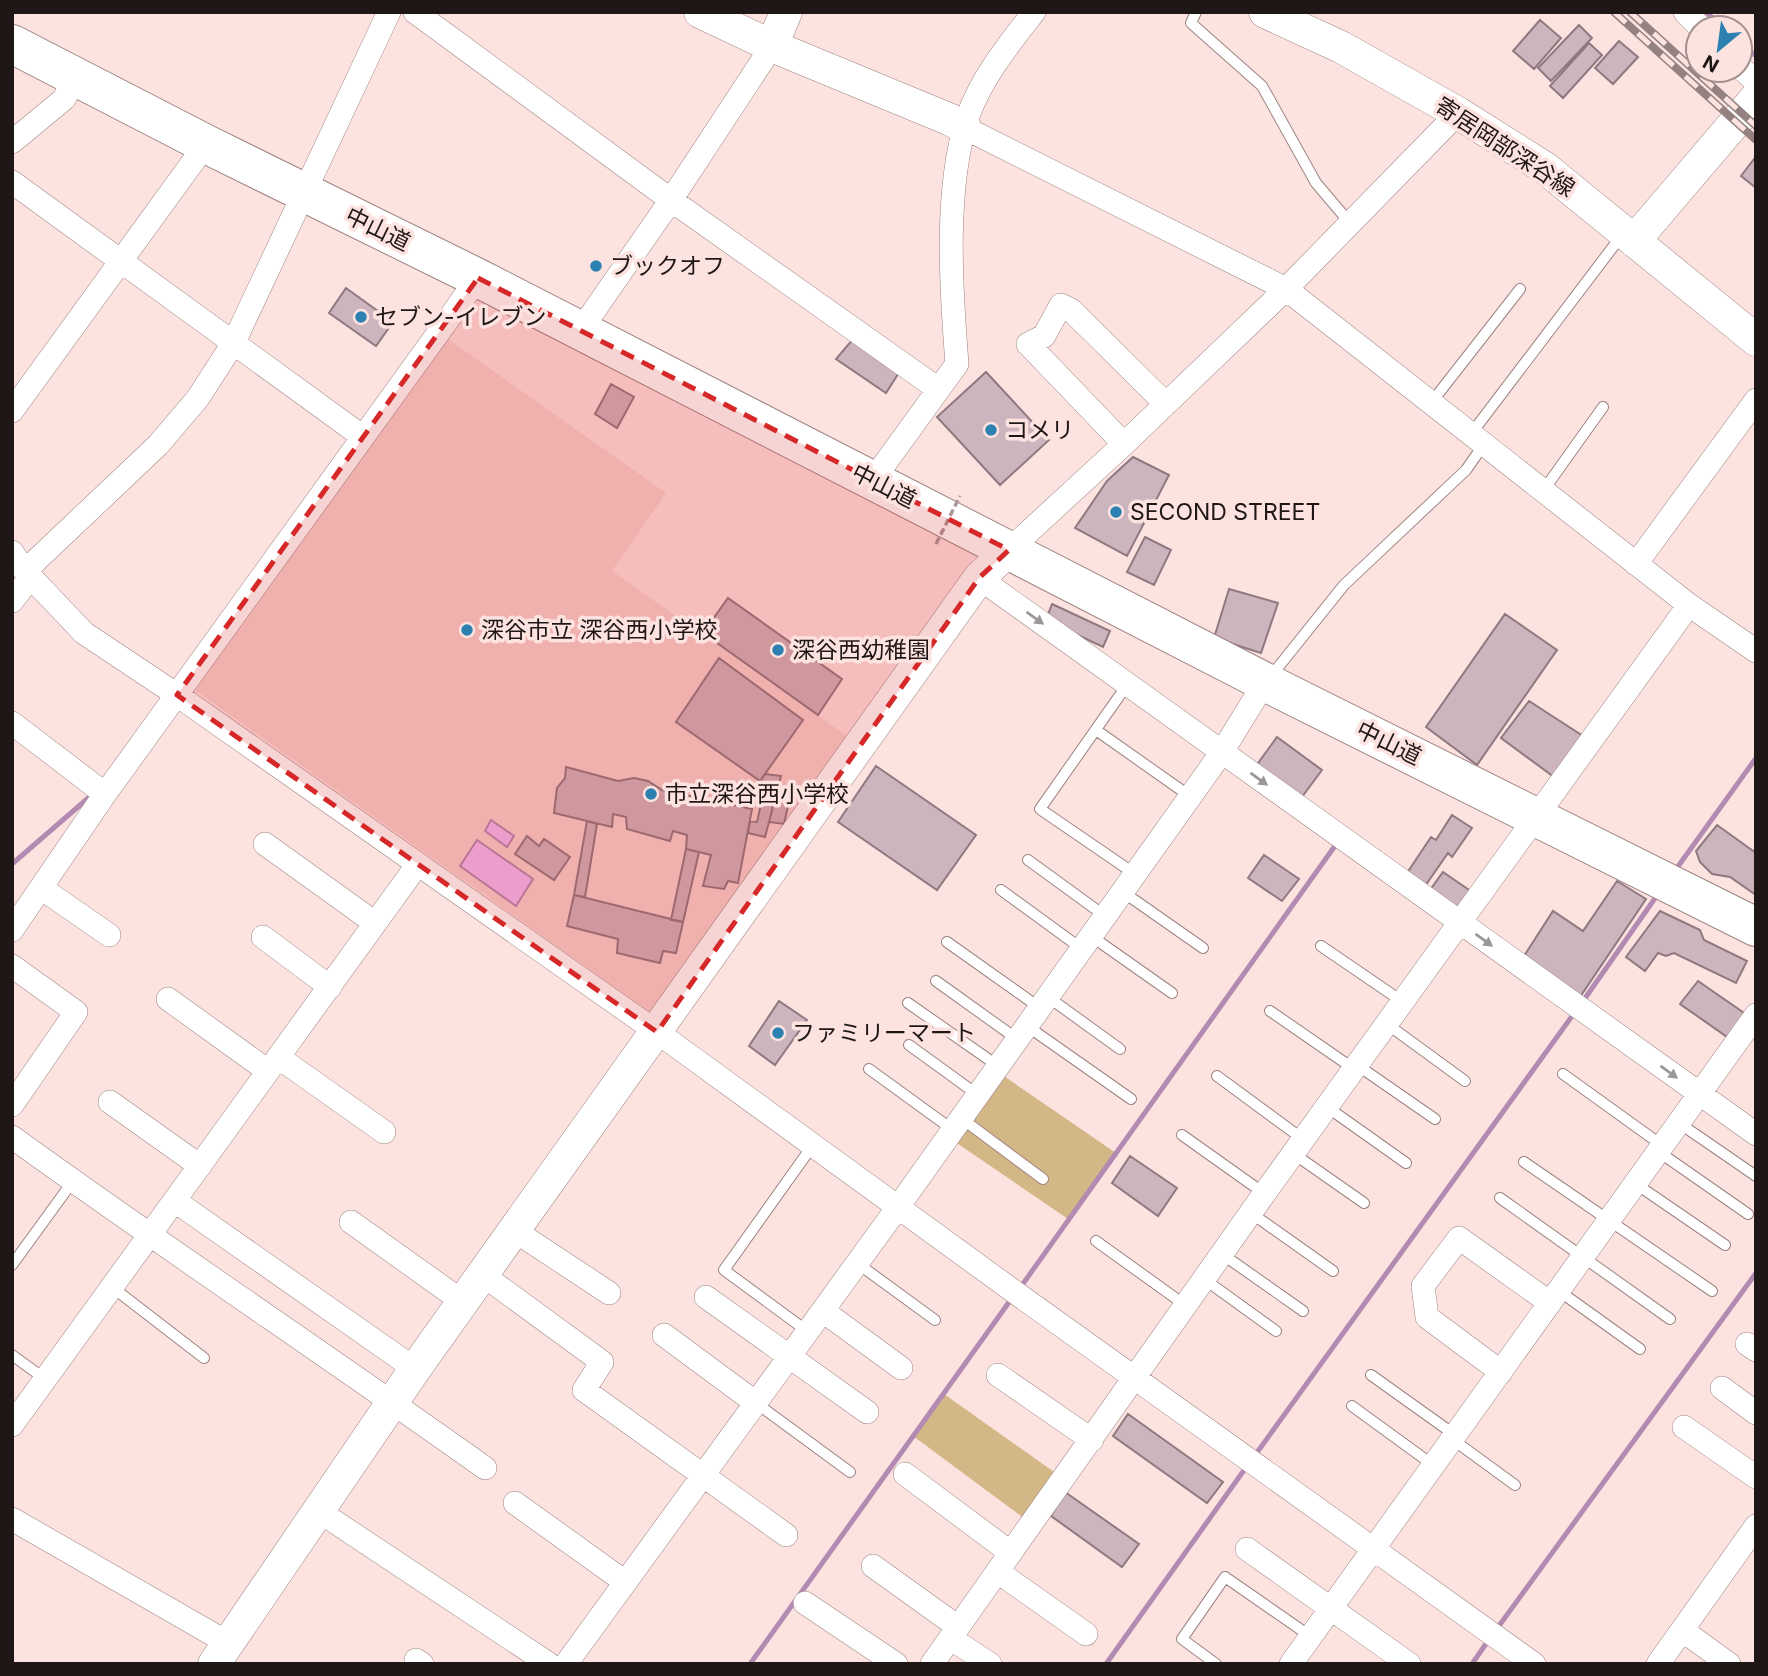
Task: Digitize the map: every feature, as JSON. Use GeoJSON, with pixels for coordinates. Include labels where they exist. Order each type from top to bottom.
{"type":"FeatureCollection","features":[{"type":"Feature","properties":{"kind":"highway","name":"中山道"},"geometry":{"type":"LineString","coordinates":[[12,44],[206,144],[478,278],[1265,682],[1756,927]]}},
{"type":"Feature","properties":{"kind":"street"},"geometry":{"type":"LineString","coordinates":[[12,601],[28,574],[158,445],[198,398],[234,342],[389,12]]}},
{"type":"Feature","properties":{"kind":"street"},"geometry":{"type":"LineString","coordinates":[[415,12],[671,200],[938,389]]}},
{"type":"Feature","properties":{"kind":"street"},"geometry":{"type":"LineString","coordinates":[[700,12],[772,46],[951,120],[1286,289],[1689,605],[1756,652]]}},
{"type":"Feature","properties":{"kind":"street"},"geometry":{"type":"LineString","coordinates":[[580,331],[671,200],[772,46],[786,12]]}},
{"type":"Feature","properties":{"kind":"street"},"geometry":{"type":"LineString","coordinates":[[873,480],[957,364],[951,295],[956,164],[969,113],[997,60],[1034,12]]}},
{"type":"Feature","properties":{"kind":"street","name":"寄居岡部深谷線"},"geometry":{"type":"LineString","coordinates":[[1265,12],[1341,47],[1458,113],[1545,168],[1756,340]]}},
{"type":"Feature","properties":{"kind":"street"},"geometry":{"type":"LineString","coordinates":[[12,142],[64,99],[75,77]]}},
{"type":"Feature","properties":{"kind":"street"},"geometry":{"type":"LineString","coordinates":[[1629,236],[1756,98]]}},
{"type":"Feature","properties":{"kind":"street"},"geometry":{"type":"LineString","coordinates":[[12,1519],[221,1653],[415,1370],[979,578],[1286,289],[1458,113]]}},
{"type":"Feature","properties":{"kind":"street"},"geometry":{"type":"LineString","coordinates":[[12,411],[206,144]]}},
{"type":"Feature","properties":{"kind":"street"},"geometry":{"type":"LineString","coordinates":[[12,182],[363,437]]}},
{"type":"Feature","properties":{"kind":"street"},"geometry":{"type":"LineString","coordinates":[[12,930],[105,794],[478,278]]}},
{"type":"Feature","properties":{"kind":"street"},"geometry":{"type":"LineString","coordinates":[[1124,444],[1028,344],[1044,336],[1061,305],[1071,310],[1166,404]]}},
{"type":"Feature","properties":{"kind":"street"},"geometry":{"type":"LineString","coordinates":[[1636,564],[1756,400]]}},
{"type":"Feature","properties":{"kind":"street"},"geometry":{"type":"LineString","coordinates":[[12,552],[28,574],[84,633],[177,695],[657,1032],[1534,1664]]}},
{"type":"Feature","properties":{"kind":"street"},"geometry":{"type":"LineString","coordinates":[[979,578],[1756,1135]]}},
{"type":"Feature","properties":{"kind":"street"},"geometry":{"type":"LineString","coordinates":[[932,1664],[1203,1279],[1689,605]]}},
{"type":"Feature","properties":{"kind":"street"},"geometry":{"type":"LineString","coordinates":[[566,1664],[1191,797],[1223,752],[1265,682]]}},
{"type":"Feature","properties":{"kind":"street"},"geometry":{"type":"LineString","coordinates":[[12,723],[105,794]]}},
{"type":"Feature","properties":{"kind":"street"},"geometry":{"type":"LineString","coordinates":[[265,845],[375,923]]}},
{"type":"Feature","properties":{"kind":"street"},"geometry":{"type":"LineString","coordinates":[[12,1425],[418,864]]}},
{"type":"Feature","properties":{"kind":"street"},"geometry":{"type":"LineString","coordinates":[[41,888],[108,935]]}},
{"type":"Feature","properties":{"kind":"street"},"geometry":{"type":"LineString","coordinates":[[263,937],[330,987]]}},
{"type":"Feature","properties":{"kind":"street"},"geometry":{"type":"LineString","coordinates":[[12,966],[76,1012],[12,1105]]}},
{"type":"Feature","properties":{"kind":"street"},"geometry":{"type":"LineString","coordinates":[[168,999],[384,1132]]}},
{"type":"Feature","properties":{"kind":"street"},"geometry":{"type":"LineString","coordinates":[[1304,1654],[1330,1609],[1756,1015]]}},
{"type":"Feature","properties":{"kind":"street"},"geometry":{"type":"LineString","coordinates":[[110,1102],[200,1166]]}},
{"type":"Feature","properties":{"kind":"street"},"geometry":{"type":"LineString","coordinates":[[12,1137],[149,1236],[485,1468]]}},
{"type":"Feature","properties":{"kind":"street"},"geometry":{"type":"LineString","coordinates":[[175,1201],[415,1370]]}},
{"type":"Feature","properties":{"kind":"street"},"geometry":{"type":"LineString","coordinates":[[351,1222],[463,1302]]}},
{"type":"Feature","properties":{"kind":"street"},"geometry":{"type":"LineString","coordinates":[[515,1231],[609,1293]]}},
{"type":"Feature","properties":{"kind":"street"},"geometry":{"type":"LineString","coordinates":[[1501,1372],[1427,1317],[1423,1286],[1459,1238],[1554,1297]]}},
{"type":"Feature","properties":{"kind":"street"},"geometry":{"type":"LineString","coordinates":[[483,1275],[602,1362],[584,1390],[786,1535]]}},
{"type":"Feature","properties":{"kind":"street"},"geometry":{"type":"LineString","coordinates":[[706,1297],[867,1412]]}},
{"type":"Feature","properties":{"kind":"street"},"geometry":{"type":"LineString","coordinates":[[823,1311],[901,1368]]}},
{"type":"Feature","properties":{"kind":"street"},"geometry":{"type":"LineString","coordinates":[[664,1335],[755,1403]]}},
{"type":"Feature","properties":{"kind":"street"},"geometry":{"type":"LineString","coordinates":[[998,1375],[1092,1440]]}},
{"type":"Feature","properties":{"kind":"street"},"geometry":{"type":"LineString","coordinates":[[1721,1388],[1756,1413]]}},
{"type":"Feature","properties":{"kind":"street"},"geometry":{"type":"LineString","coordinates":[[1684,1427],[1756,1477]]}},
{"type":"Feature","properties":{"kind":"street"},"geometry":{"type":"LineString","coordinates":[[905,1474],[1012,1553]]}},
{"type":"Feature","properties":{"kind":"street"},"geometry":{"type":"LineString","coordinates":[[515,1503],[625,1582]]}},
{"type":"Feature","properties":{"kind":"street"},"geometry":{"type":"LineString","coordinates":[[317,1510],[549,1664]]}},
{"type":"Feature","properties":{"kind":"street"},"geometry":{"type":"LineString","coordinates":[[1658,1664],[1756,1526]]}},
{"type":"Feature","properties":{"kind":"street"},"geometry":{"type":"LineString","coordinates":[[1247,1549],[1409,1664]]}},
{"type":"Feature","properties":{"kind":"street"},"geometry":{"type":"LineString","coordinates":[[873,1566],[990,1664]]}},
{"type":"Feature","properties":{"kind":"street"},"geometry":{"type":"LineString","coordinates":[[998,1572],[1086,1634]]}},
{"type":"Feature","properties":{"kind":"street"},"geometry":{"type":"LineString","coordinates":[[805,1603],[896,1664]]}},
{"type":"Feature","properties":{"kind":"street"},"geometry":{"type":"LineString","coordinates":[[1682,1630],[1729,1664]]}},
{"type":"Feature","properties":{"kind":"lane"},"geometry":{"type":"LineString","coordinates":[[1196,12],[1191,23],[1262,86],[1316,183],[1350,223]]}},
{"type":"Feature","properties":{"kind":"lane"},"geometry":{"type":"LineString","coordinates":[[1265,682],[1344,585],[1466,470],[1477,439],[1629,236]]}},
{"type":"Feature","properties":{"kind":"lane"},"geometry":{"type":"LineString","coordinates":[[1431,402],[1520,289]]}},
{"type":"Feature","properties":{"kind":"lane"},"geometry":{"type":"LineString","coordinates":[[1543,491],[1603,407]]}},
{"type":"Feature","properties":{"kind":"lane"},"geometry":{"type":"LineString","coordinates":[[1128,685],[1040,809],[1203,948]]}},
{"type":"Feature","properties":{"kind":"lane"},"geometry":{"type":"LineString","coordinates":[[1096,730],[1191,797]]}},
{"type":"Feature","properties":{"kind":"lane"},"geometry":{"type":"LineString","coordinates":[[1028,860],[1105,916]]}},
{"type":"Feature","properties":{"kind":"lane"},"geometry":{"type":"LineString","coordinates":[[1001,890],[1172,993]]}},
{"type":"Feature","properties":{"kind":"lane"},"geometry":{"type":"LineString","coordinates":[[947,942],[1131,1099]]}},
{"type":"Feature","properties":{"kind":"lane"},"geometry":{"type":"LineString","coordinates":[[1321,946],[1403,1002]]}},
{"type":"Feature","properties":{"kind":"lane"},"geometry":{"type":"LineString","coordinates":[[936,982],[1120,1049]]}},
{"type":"Feature","properties":{"kind":"lane"},"geometry":{"type":"LineString","coordinates":[[908,1003],[998,1066]]}},
{"type":"Feature","properties":{"kind":"lane"},"geometry":{"type":"LineString","coordinates":[[1270,1011],[1435,1119]]}},
{"type":"Feature","properties":{"kind":"lane"},"geometry":{"type":"LineString","coordinates":[[1387,1024],[1465,1082]]}},
{"type":"Feature","properties":{"kind":"lane"},"geometry":{"type":"LineString","coordinates":[[909,1045],[978,1095]]}},
{"type":"Feature","properties":{"kind":"lane"},"geometry":{"type":"LineString","coordinates":[[869,1069],[1043,1179]]}},
{"type":"Feature","properties":{"kind":"lane"},"geometry":{"type":"LineString","coordinates":[[1563,1074],[1748,1214]]}},
{"type":"Feature","properties":{"kind":"lane"},"geometry":{"type":"LineString","coordinates":[[1217,1076],[1364,1203]]}},
{"type":"Feature","properties":{"kind":"lane"},"geometry":{"type":"LineString","coordinates":[[1327,1108],[1406,1163]]}},
{"type":"Feature","properties":{"kind":"lane"},"geometry":{"type":"LineString","coordinates":[[1679,1123],[1756,1175]]}},
{"type":"Feature","properties":{"kind":"lane"},"geometry":{"type":"LineString","coordinates":[[1182,1135],[1265,1194]]}},
{"type":"Feature","properties":{"kind":"lane"},"geometry":{"type":"LineString","coordinates":[[807,1331],[724,1270],[813,1145]]}},
{"type":"Feature","properties":{"kind":"lane"},"geometry":{"type":"LineString","coordinates":[[1524,1162],[1712,1291]]}},
{"type":"Feature","properties":{"kind":"lane"},"geometry":{"type":"LineString","coordinates":[[12,1265],[73,1181]]}},
{"type":"Feature","properties":{"kind":"lane"},"geometry":{"type":"LineString","coordinates":[[1636,1184],[1725,1245]]}},
{"type":"Feature","properties":{"kind":"lane"},"geometry":{"type":"LineString","coordinates":[[1500,1198],[1670,1319]]}},
{"type":"Feature","properties":{"kind":"lane"},"geometry":{"type":"LineString","coordinates":[[1251,1213],[1332,1271]]}},
{"type":"Feature","properties":{"kind":"lane"},"geometry":{"type":"LineString","coordinates":[[1096,1241],[1185,1305]]}},
{"type":"Feature","properties":{"kind":"lane"},"geometry":{"type":"LineString","coordinates":[[1222,1254],[1303,1311]]}},
{"type":"Feature","properties":{"kind":"lane"},"geometry":{"type":"LineString","coordinates":[[857,1263],[935,1320]]}},
{"type":"Feature","properties":{"kind":"lane"},"geometry":{"type":"LineString","coordinates":[[1203,1279],[1276,1331]]}},
{"type":"Feature","properties":{"kind":"lane"},"geometry":{"type":"LineString","coordinates":[[112,1287],[204,1358]]}},
{"type":"Feature","properties":{"kind":"lane"},"geometry":{"type":"LineString","coordinates":[[1554,1297],[1640,1349]]}},
{"type":"Feature","properties":{"kind":"lane"},"geometry":{"type":"LineString","coordinates":[[12,1355],[45,1379]]}},
{"type":"Feature","properties":{"kind":"lane"},"geometry":{"type":"LineString","coordinates":[[1371,1375],[1515,1485]]}},
{"type":"Feature","properties":{"kind":"lane"},"geometry":{"type":"LineString","coordinates":[[755,1403],[850,1472]]}},
{"type":"Feature","properties":{"kind":"lane"},"geometry":{"type":"LineString","coordinates":[[1352,1406],[1433,1465]]}},
{"type":"Feature","properties":{"kind":"lane"},"geometry":{"type":"LineString","coordinates":[[1216,1664],[1182,1639],[1225,1577],[1304,1654]]}},
{"type":"Feature","properties":{"kind":"path"},"geometry":{"type":"LineString","coordinates":[[936,544],[960,496]]}},
{"type":"Feature","properties":{"kind":"highlighted area"},"geometry":{"type":"Polygon","coordinates":[[[478,278],[1009,550],[979,578],[657,1032],[177,695],[478,278]]]}},
{"type":"Feature","properties":{"kind":"shaded area","name":"深谷市立 深谷西小学校"},"geometry":{"type":"Polygon","coordinates":[[[445,337],[666,493],[612,571],[848,737],[653,1014],[195,690],[445,337]]]}},
{"type":"Feature","properties":{"kind":"shaded area"},"geometry":{"type":"Polygon","coordinates":[[[491,820],[514,836],[507,847],[485,831],[491,820]]]}},
{"type":"Feature","properties":{"kind":"shaded area"},"geometry":{"type":"Polygon","coordinates":[[[477,840],[533,879],[516,906],[460,866],[477,840]]]}},
{"type":"Feature","properties":{"kind":"shaded area"},"geometry":{"type":"Polygon","coordinates":[[[995,1070],[1116,1153],[1068,1219],[948,1137],[995,1070]]]}},
{"type":"Feature","properties":{"kind":"shaded area"},"geometry":{"type":"Polygon","coordinates":[[[944,1394],[1064,1479],[1032,1524],[913,1436],[944,1394]]]}},
{"type":"Feature","properties":{"kind":"building"},"geometry":{"type":"Polygon","coordinates":[[[1540,20],[1561,38],[1534,69],[1513,51],[1540,20]]]}},
{"type":"Feature","properties":{"kind":"building"},"geometry":{"type":"Polygon","coordinates":[[[1579,25],[1592,38],[1551,81],[1538,68],[1579,25]]]}},
{"type":"Feature","properties":{"kind":"building"},"geometry":{"type":"Polygon","coordinates":[[[1619,41],[1638,57],[1613,84],[1595,68],[1619,41]]]}},
{"type":"Feature","properties":{"kind":"building"},"geometry":{"type":"Polygon","coordinates":[[[1589,43],[1602,55],[1563,98],[1550,86],[1589,43]]]}},
{"type":"Feature","properties":{"kind":"building"},"geometry":{"type":"Polygon","coordinates":[[[1754,159],[1756,160],[1756,188],[1741,176],[1754,159]]]}},
{"type":"Feature","properties":{"kind":"building","name":"セブン-イレブン"},"geometry":{"type":"Polygon","coordinates":[[[346,288],[393,322],[376,346],[329,313],[346,288]]]}},
{"type":"Feature","properties":{"kind":"building"},"geometry":{"type":"Polygon","coordinates":[[[853,339],[900,371],[886,393],[836,359],[853,339]]]}},
{"type":"Feature","properties":{"kind":"building"},"geometry":{"type":"Polygon","coordinates":[[[986,372],[1049,440],[1000,485],[937,417],[986,372]]]}},
{"type":"Feature","properties":{"kind":"building"},"geometry":{"type":"Polygon","coordinates":[[[611,384],[634,397],[617,428],[595,414],[611,384]]]}},
{"type":"Feature","properties":{"kind":"building"},"geometry":{"type":"Polygon","coordinates":[[[1133,457],[1169,475],[1127,556],[1075,528],[1107,481],[1133,457]]]}},
{"type":"Feature","properties":{"kind":"building"},"geometry":{"type":"Polygon","coordinates":[[[1145,537],[1171,550],[1154,585],[1127,572],[1145,537]]]}},
{"type":"Feature","properties":{"kind":"building"},"geometry":{"type":"Polygon","coordinates":[[[1229,589],[1278,603],[1261,653],[1214,638],[1229,589]]]}},
{"type":"Feature","properties":{"kind":"building"},"geometry":{"type":"Polygon","coordinates":[[[728,598],[842,679],[818,715],[703,633],[728,598]]]}},
{"type":"Feature","properties":{"kind":"building"},"geometry":{"type":"Polygon","coordinates":[[[1052,604],[1110,631],[1103,647],[1046,620],[1052,604]]]}},
{"type":"Feature","properties":{"kind":"building"},"geometry":{"type":"Polygon","coordinates":[[[1505,614],[1557,650],[1477,765],[1426,727],[1505,614]]]}},
{"type":"Feature","properties":{"kind":"building"},"geometry":{"type":"Polygon","coordinates":[[[719,658],[803,720],[760,781],[676,722],[719,658]]]}},
{"type":"Feature","properties":{"kind":"building"},"geometry":{"type":"Polygon","coordinates":[[[1529,701],[1583,736],[1554,777],[1501,738],[1529,701]]]}},
{"type":"Feature","properties":{"kind":"building"},"geometry":{"type":"Polygon","coordinates":[[[1277,737],[1322,770],[1302,797],[1256,766],[1277,737]]]}},
{"type":"Feature","properties":{"kind":"building"},"geometry":{"type":"Polygon","coordinates":[[[876,766],[976,835],[937,890],[838,822],[876,766]]]}},
{"type":"Feature","properties":{"kind":"building"},"geometry":{"type":"Polygon","coordinates":[[[566,767],[618,781],[634,778],[648,781],[662,790],[752,809],[738,883],[728,881],[724,889],[703,886],[711,855],[686,849],[687,835],[673,831],[670,841],[627,829],[626,817],[613,814],[612,827],[554,813],[557,788],[565,778],[566,767]]]}},
{"type":"Feature","properties":{"kind":"building"},"geometry":{"type":"Polygon","coordinates":[[[765,774],[781,776],[765,837],[748,833],[750,821],[757,822],[766,782],[760,781],[765,774]]]}},
{"type":"Feature","properties":{"kind":"building"},"geometry":{"type":"Polygon","coordinates":[[[775,798],[789,802],[784,824],[769,822],[775,798]]]}},
{"type":"Feature","properties":{"kind":"building"},"geometry":{"type":"Polygon","coordinates":[[[1452,815],[1472,828],[1452,857],[1448,853],[1425,886],[1407,873],[1431,837],[1436,840],[1452,815]]]}},
{"type":"Feature","properties":{"kind":"building"},"geometry":{"type":"Polygon","coordinates":[[[587,821],[597,824],[585,897],[574,895],[587,821]]]}},
{"type":"Feature","properties":{"kind":"building"},"geometry":{"type":"Polygon","coordinates":[[[1717,825],[1756,853],[1756,895],[1730,877],[1712,874],[1700,862],[1696,851],[1717,825]]]}},
{"type":"Feature","properties":{"kind":"building"},"geometry":{"type":"Polygon","coordinates":[[[527,836],[539,846],[544,839],[570,857],[554,880],[515,854],[527,836]]]}},
{"type":"Feature","properties":{"kind":"building"},"geometry":{"type":"Polygon","coordinates":[[[686,849],[699,852],[683,922],[671,920],[686,849]]]}},
{"type":"Feature","properties":{"kind":"building"},"geometry":{"type":"Polygon","coordinates":[[[1264,855],[1299,879],[1282,901],[1248,878],[1264,855]]]}},
{"type":"Feature","properties":{"kind":"building"},"geometry":{"type":"Polygon","coordinates":[[[1443,872],[1472,892],[1458,912],[1430,890],[1443,872]]]}},
{"type":"Feature","properties":{"kind":"building"},"geometry":{"type":"Polygon","coordinates":[[[1617,881],[1646,899],[1580,997],[1524,956],[1553,911],[1583,931],[1617,881]]]}},
{"type":"Feature","properties":{"kind":"building"},"geometry":{"type":"Polygon","coordinates":[[[574,895],[683,922],[676,953],[663,951],[660,963],[617,953],[618,939],[567,926],[574,895]]]}},
{"type":"Feature","properties":{"kind":"building"},"geometry":{"type":"Polygon","coordinates":[[[1660,911],[1700,930],[1704,940],[1747,961],[1736,983],[1674,953],[1666,956],[1658,953],[1645,971],[1626,957],[1660,911]]]}},
{"type":"Feature","properties":{"kind":"building"},"geometry":{"type":"Polygon","coordinates":[[[1698,981],[1747,1015],[1730,1039],[1680,1004],[1698,981]]]}},
{"type":"Feature","properties":{"kind":"building","name":"ファミリーマート"},"geometry":{"type":"Polygon","coordinates":[[[779,1001],[807,1020],[775,1065],[749,1046],[779,1001]]]}},
{"type":"Feature","properties":{"kind":"building"},"geometry":{"type":"Polygon","coordinates":[[[1130,1156],[1177,1188],[1158,1216],[1112,1183],[1130,1156]]]}},
{"type":"Feature","properties":{"kind":"building"},"geometry":{"type":"Polygon","coordinates":[[[1128,1414],[1223,1482],[1207,1503],[1113,1436],[1128,1414]]]}},
{"type":"Feature","properties":{"kind":"building"},"geometry":{"type":"Polygon","coordinates":[[[1065,1492],[1139,1544],[1122,1567],[1051,1516],[1065,1492]]]}},
{"type":"Feature","properties":{"kind":"waterway"},"geometry":{"type":"LineString","coordinates":[[1674,872],[1756,758]]}},
{"type":"Feature","properties":{"kind":"waterway"},"geometry":{"type":"LineString","coordinates":[[12,864],[94,793]]}},
{"type":"Feature","properties":{"kind":"waterway"},"geometry":{"type":"LineString","coordinates":[[1020,1288],[1337,843]]}},
{"type":"Feature","properties":{"kind":"waterway"},"geometry":{"type":"LineString","coordinates":[[1581,1004],[1658,894]]}},
{"type":"Feature","properties":{"kind":"waterway"},"geometry":{"type":"LineString","coordinates":[[1253,1458],[1575,1012]]}},
{"type":"Feature","properties":{"kind":"waterway"},"geometry":{"type":"LineString","coordinates":[[1496,1630],[1756,1273]]}},
{"type":"Feature","properties":{"kind":"waterway"},"geometry":{"type":"LineString","coordinates":[[750,1664],[1012,1298]]}},
{"type":"Feature","properties":{"kind":"waterway"},"geometry":{"type":"LineString","coordinates":[[1106,1664],[1247,1466]]}},
{"type":"Feature","properties":{"kind":"waterway"},"geometry":{"type":"LineString","coordinates":[[1472,1664],[1490,1638]]}},
{"type":"Feature","properties":{"kind":"railway"},"geometry":{"type":"LineString","coordinates":[[1614,12],[1756,140]]}},
{"type":"Feature","properties":{"kind":"railway"},"geometry":{"type":"LineString","coordinates":[[1630,12],[1756,126]]}},
{"type":"Feature","properties":{"kind":"place","name":"ブックオフ"},"geometry":{"type":"Point","coordinates":[596,266]}},
{"type":"Feature","properties":{"kind":"place","name":"セブン-イレブン"},"geometry":{"type":"Point","coordinates":[361,317]}},
{"type":"Feature","properties":{"kind":"place","name":"コメリ"},"geometry":{"type":"Point","coordinates":[991,430]}},
{"type":"Feature","properties":{"kind":"place","name":"SECOND STREET"},"geometry":{"type":"Point","coordinates":[1116,512]}},
{"type":"Feature","properties":{"kind":"place","name":"深谷市立 深谷西小学校"},"geometry":{"type":"Point","coordinates":[467,630]}},
{"type":"Feature","properties":{"kind":"place","name":"深谷西幼稚園"},"geometry":{"type":"Point","coordinates":[778,650]}},
{"type":"Feature","properties":{"kind":"place","name":"市立深谷西小学校"},"geometry":{"type":"Point","coordinates":[651,794]}},
{"type":"Feature","properties":{"kind":"place","name":"ファミリーマート"},"geometry":{"type":"Point","coordinates":[778,1033]}}]}
